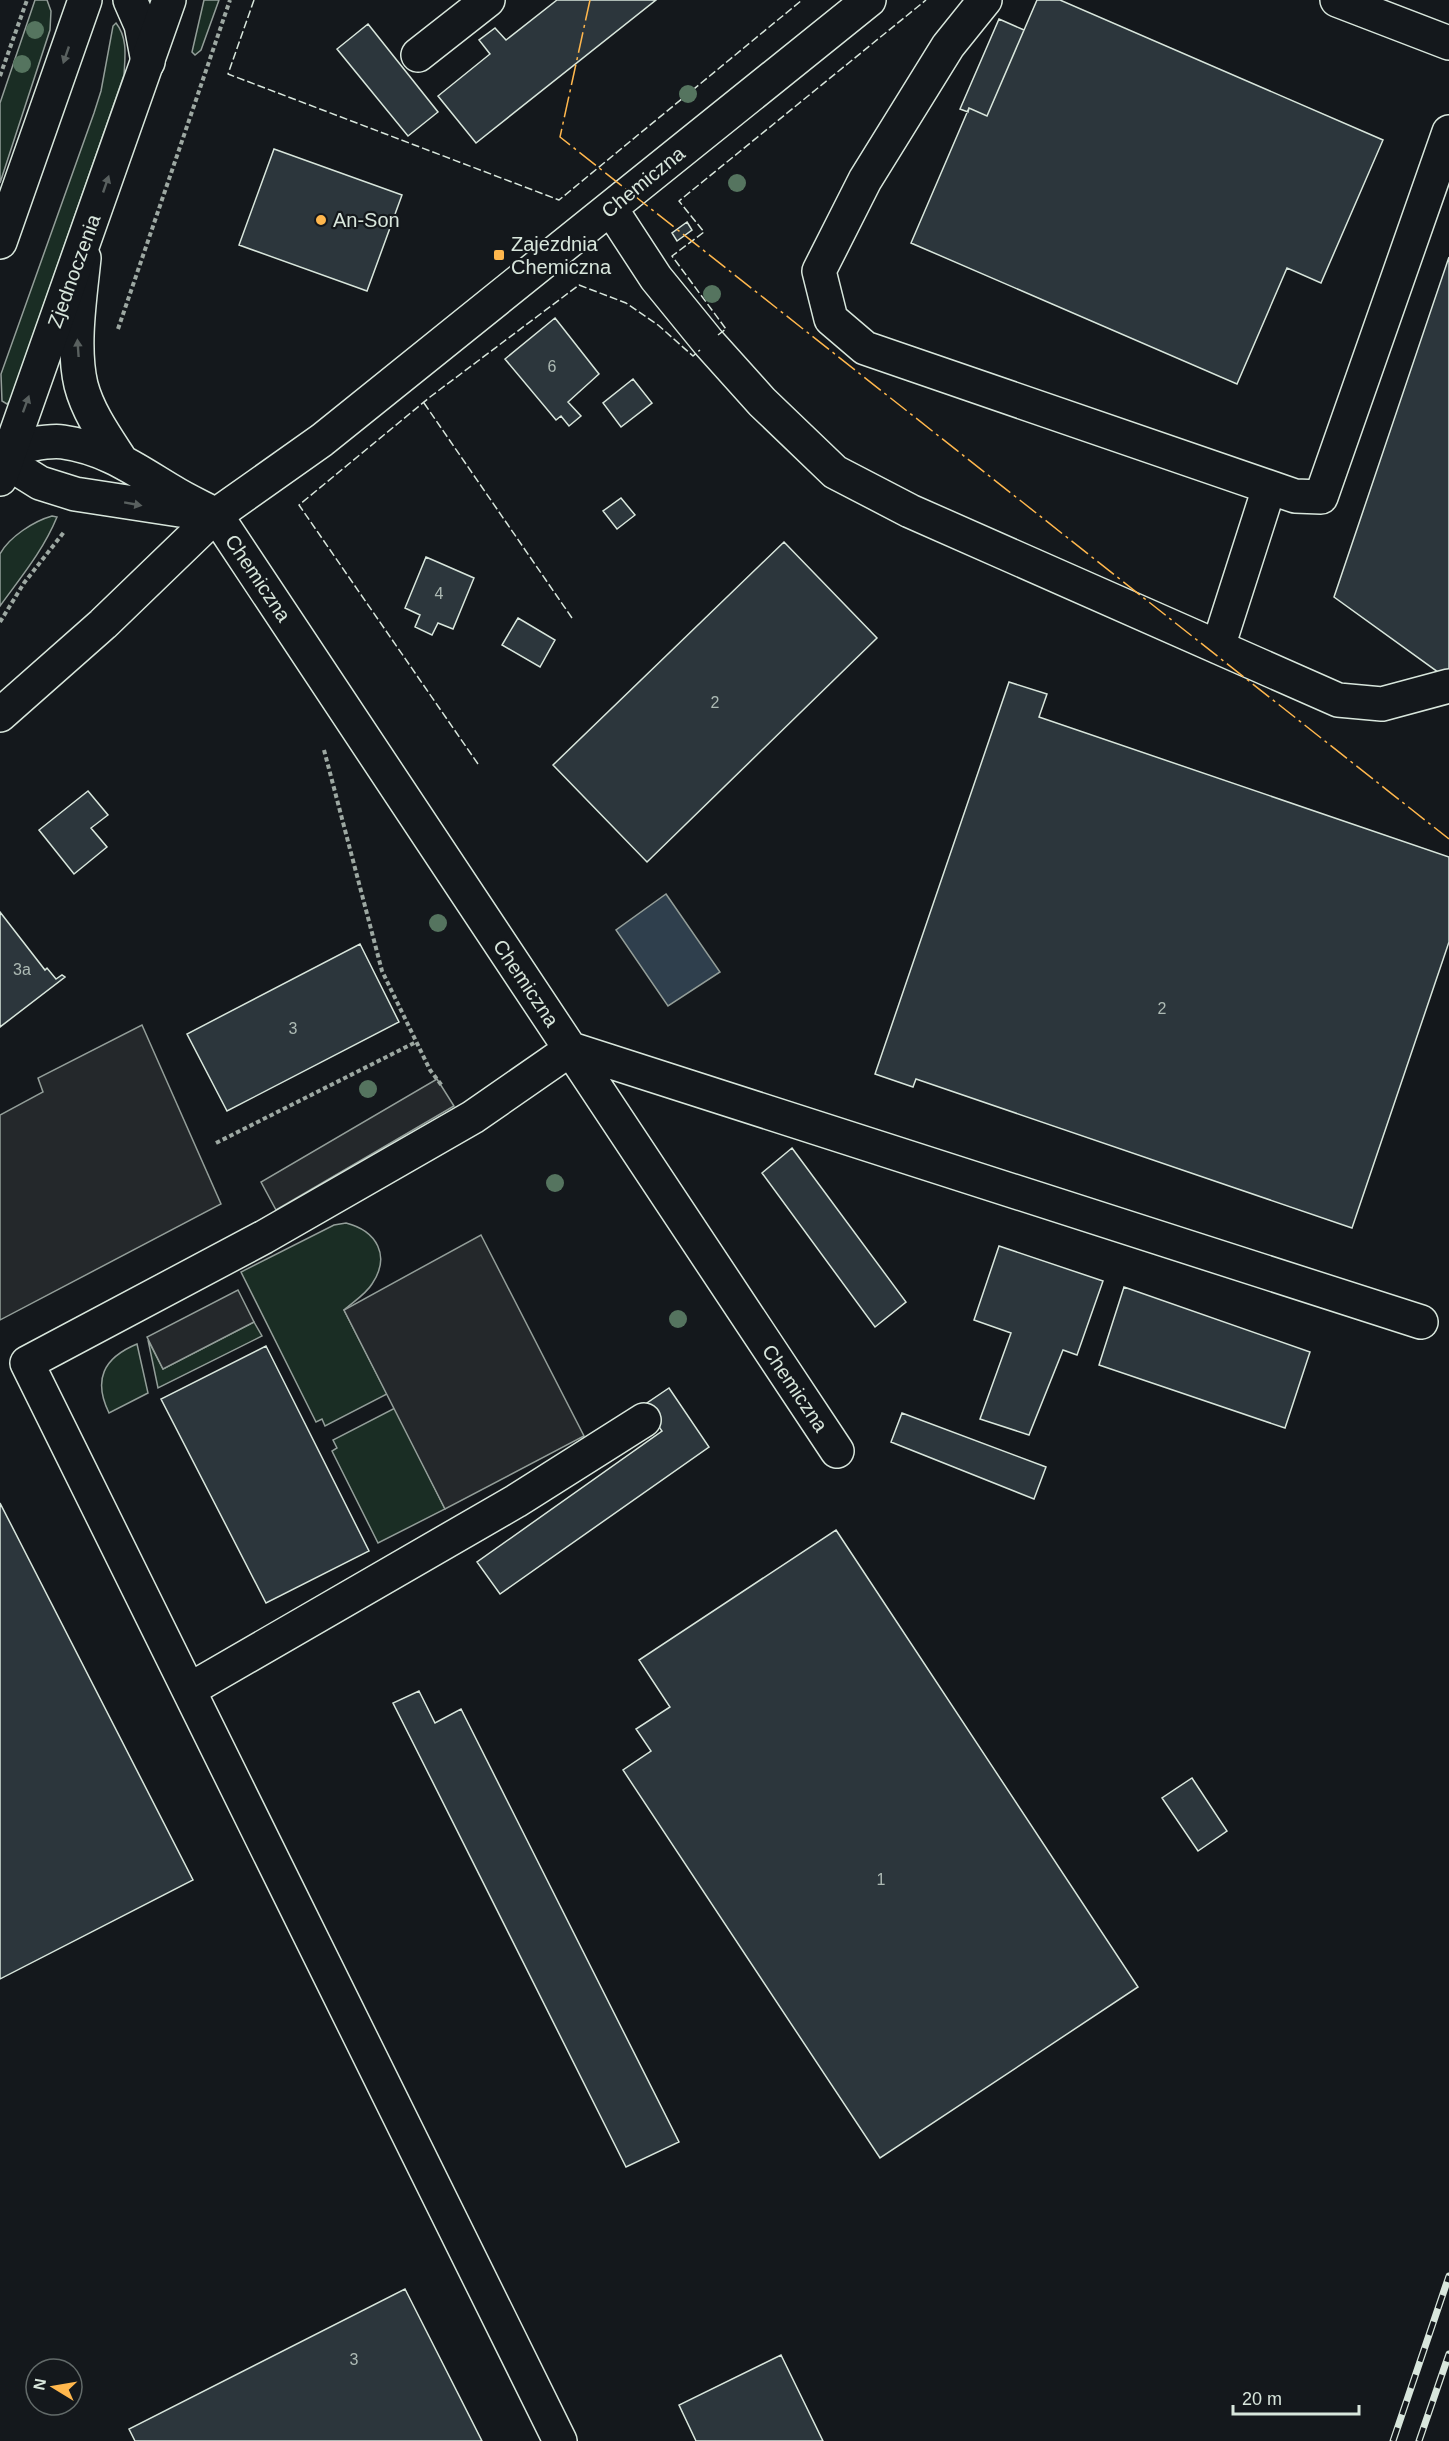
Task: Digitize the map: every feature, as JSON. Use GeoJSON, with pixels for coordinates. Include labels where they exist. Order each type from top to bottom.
{"type":"FeatureCollection","features":[{"type":"Feature","properties":{"kind":"street"},"geometry":{"type":"LineString","coordinates":[[0,242],[85,0]]}},
{"type":"Feature","properties":{"kind":"street"},"geometry":{"type":"LineString","coordinates":[[130,0],[141,25],[148,62]]}},
{"type":"Feature","properties":{"kind":"street","name":"Zjednoczenia"},"geometry":{"type":"LineString","coordinates":[[3,458],[86,239],[169,0]]}},
{"type":"Feature","properties":{"kind":"street"},"geometry":{"type":"LineString","coordinates":[[418,55],[488,0]]}},
{"type":"Feature","properties":{"kind":"street","name":"Chemiczna"},"geometry":{"type":"LineString","coordinates":[[3,458],[40,483],[75,494],[216,515],[322,440],[869,0]]}},
{"type":"Feature","properties":{"kind":"street"},"geometry":{"type":"LineString","coordinates":[[985,0],[948,46],[865,180],[819,271],[831,319],[865,348],[1294,496],[1321,497],[1449,132]]}},
{"type":"Feature","properties":{"kind":"street"},"geometry":{"type":"LineString","coordinates":[[1337,0],[1449,43]]}},
{"type":"Feature","properties":{"kind":"street"},"geometry":{"type":"LineString","coordinates":[[611,209],[656,278],[709,343],[762,402],[835,472],[910,511],[1338,700],[1382,704],[1449,686]]}},
{"type":"Feature","properties":{"kind":"street","name":"Chemiczna"},"geometry":{"type":"LineString","coordinates":[[86,239],[77,331],[81,384],[97,425],[120,459]]}},
{"type":"Feature","properties":{"kind":"street","name":"Chemiczna"},"geometry":{"type":"LineString","coordinates":[[3,458],[40,442],[63,442],[120,459],[216,515],[837,1451]]}},
{"type":"Feature","properties":{"kind":"street"},"geometry":{"type":"LineString","coordinates":[[1218,646],[1269,488]]}},
{"type":"Feature","properties":{"kind":"street"},"geometry":{"type":"LineString","coordinates":[[0,715],[103,624],[216,515]]}},
{"type":"Feature","properties":{"kind":"street"},"geometry":{"type":"LineString","coordinates":[[560,2441],[27,1363],[264,1237],[473,1116],[571,1049],[1421,1322]]}},
{"type":"Feature","properties":{"kind":"street"},"geometry":{"type":"LineString","coordinates":[[189,1690],[516,1501],[644,1420]]}},
{"type":"Feature","properties":{"kind":"path"},"geometry":{"type":"LineString","coordinates":[[0,76],[27,0]]}},
{"type":"Feature","properties":{"kind":"path"},"geometry":{"type":"LineString","coordinates":[[116,338],[230,0]]}},
{"type":"Feature","properties":{"kind":"path"},"geometry":{"type":"LineString","coordinates":[[0,622],[24,583],[64,532],[67,524]]}},
{"type":"Feature","properties":{"kind":"path"},"geometry":{"type":"LineString","coordinates":[[324,745],[324,755],[382,971],[430,1070],[443,1087]]}},
{"type":"Feature","properties":{"kind":"path"},"geometry":{"type":"LineString","coordinates":[[216,1143],[416,1042]]}},
{"type":"Feature","properties":{"kind":"green space"},"geometry":{"type":"Polygon","coordinates":[[[35,0],[47,0],[51,11],[50,30],[0,183],[0,103],[35,0]]]}},
{"type":"Feature","properties":{"kind":"green space"},"geometry":{"type":"Polygon","coordinates":[[[204,0],[219,0],[201,50],[195,55],[192,52],[204,0]]]}},
{"type":"Feature","properties":{"kind":"green space"},"geometry":{"type":"Polygon","coordinates":[[[116,23],[124,41],[124,75],[10,401],[7,404],[2,401],[1,374],[94,113],[101,91],[113,26],[116,23]]]}},
{"type":"Feature","properties":{"kind":"green space"},"geometry":{"type":"Polygon","coordinates":[[[52,516],[57,517],[45,541],[0,606],[0,554],[9,542],[23,530],[52,516]]]}},
{"type":"Feature","properties":{"kind":"green space"},"geometry":{"type":"Polygon","coordinates":[[[346,1223],[366,1232],[378,1246],[380,1264],[378,1274],[363,1295],[344,1310],[387,1394],[325,1426],[322,1419],[316,1422],[241,1272],[334,1225],[346,1223]]]}},
{"type":"Feature","properties":{"kind":"green space"},"geometry":{"type":"Polygon","coordinates":[[[254,1322],[262,1336],[158,1388],[148,1340],[163,1369],[254,1322]]]}},
{"type":"Feature","properties":{"kind":"green space"},"geometry":{"type":"Polygon","coordinates":[[[137,1344],[148,1393],[109,1413],[102,1390],[104,1371],[116,1356],[137,1344]]]}},
{"type":"Feature","properties":{"kind":"green space"},"geometry":{"type":"Polygon","coordinates":[[[395,1408],[445,1509],[378,1543],[332,1451],[337,1448],[333,1440],[395,1408]]]}},
{"type":"Feature","properties":{"kind":"shaded area"},"geometry":{"type":"Polygon","coordinates":[[[142,1025],[221,1204],[0,1320],[0,1115],[43,1092],[38,1078],[142,1025]]]}},
{"type":"Feature","properties":{"kind":"shaded area"},"geometry":{"type":"Polygon","coordinates":[[[437,1079],[454,1106],[276,1210],[261,1182],[437,1079]]]}},
{"type":"Feature","properties":{"kind":"shaded area"},"geometry":{"type":"Polygon","coordinates":[[[481,1235],[584,1436],[445,1509],[344,1310],[481,1235]]]}},
{"type":"Feature","properties":{"kind":"shaded area"},"geometry":{"type":"Polygon","coordinates":[[[238,1290],[254,1322],[163,1369],[147,1337],[238,1290]]]}},
{"type":"Feature","properties":{"kind":"water"},"geometry":{"type":"Polygon","coordinates":[[[666,894],[720,972],[668,1006],[616,930],[666,894]]]}},
{"type":"Feature","properties":{"kind":"building"},"geometry":{"type":"Polygon","coordinates":[[[557,0],[656,0],[476,143],[438,96],[490,54],[479,40],[495,28],[506,40],[557,0]]]}},
{"type":"Feature","properties":{"kind":"building"},"geometry":{"type":"Polygon","coordinates":[[[1037,0],[1060,0],[1383,140],[1321,283],[1287,268],[1237,384],[911,243],[969,108],[987,116],[1037,0]]]}},
{"type":"Feature","properties":{"kind":"building"},"geometry":{"type":"Polygon","coordinates":[[[999,19],[1024,30],[987,116],[969,108],[968,112],[960,109],[999,19]]]}},
{"type":"Feature","properties":{"kind":"building"},"geometry":{"type":"Polygon","coordinates":[[[368,24],[438,112],[408,136],[337,49],[368,24]]]}},
{"type":"Feature","properties":{"kind":"building","name":"An-Son"},"geometry":{"type":"Polygon","coordinates":[[[274,149],[402,195],[367,291],[239,245],[274,149]]]}},
{"type":"Feature","properties":{"kind":"building"},"geometry":{"type":"Polygon","coordinates":[[[687,222],[692,230],[677,241],[672,233],[687,222]]]}},
{"type":"Feature","properties":{"kind":"building"},"geometry":{"type":"Polygon","coordinates":[[[1449,257],[1449,680],[1334,597],[1449,257]]]}},
{"type":"Feature","properties":{"kind":"building"},"geometry":{"type":"Polygon","coordinates":[[[555,318],[599,374],[568,402],[581,416],[569,426],[561,416],[556,420],[505,359],[555,318]]]}},
{"type":"Feature","properties":{"kind":"building"},"geometry":{"type":"Polygon","coordinates":[[[633,379],[652,403],[621,427],[603,403],[633,379]]]}},
{"type":"Feature","properties":{"kind":"building"},"geometry":{"type":"Polygon","coordinates":[[[621,498],[635,515],[617,529],[603,511],[621,498]]]}},
{"type":"Feature","properties":{"kind":"building"},"geometry":{"type":"Polygon","coordinates":[[[784,542],[877,638],[647,862],[553,765],[784,542]]]}},
{"type":"Feature","properties":{"kind":"building"},"geometry":{"type":"Polygon","coordinates":[[[426,557],[474,578],[453,629],[438,623],[432,635],[415,627],[420,615],[405,608],[426,557]]]}},
{"type":"Feature","properties":{"kind":"building"},"geometry":{"type":"Polygon","coordinates":[[[518,618],[555,640],[540,667],[502,645],[518,618]]]}},
{"type":"Feature","properties":{"kind":"building"},"geometry":{"type":"Polygon","coordinates":[[[1009,682],[1047,694],[1039,717],[1449,857],[1449,942],[1352,1228],[916,1079],[913,1087],[875,1074],[1009,682]]]}},
{"type":"Feature","properties":{"kind":"building"},"geometry":{"type":"Polygon","coordinates":[[[88,791],[108,815],[91,828],[107,847],[74,874],[39,830],[88,791]]]}},
{"type":"Feature","properties":{"kind":"building"},"geometry":{"type":"Polygon","coordinates":[[[0,912],[45,970],[47,968],[56,979],[62,975],[65,977],[0,1027],[0,912]]]}},
{"type":"Feature","properties":{"kind":"building"},"geometry":{"type":"Polygon","coordinates":[[[360,944],[399,1022],[227,1111],[187,1034],[360,944]]]}},
{"type":"Feature","properties":{"kind":"building"},"geometry":{"type":"Polygon","coordinates":[[[792,1148],[906,1302],[875,1327],[762,1173],[792,1148]]]}},
{"type":"Feature","properties":{"kind":"building"},"geometry":{"type":"Polygon","coordinates":[[[999,1246],[1103,1281],[1077,1355],[1063,1350],[1029,1435],[980,1419],[1011,1333],[974,1320],[999,1246]]]}},
{"type":"Feature","properties":{"kind":"building"},"geometry":{"type":"Polygon","coordinates":[[[1124,1287],[1310,1352],[1285,1428],[1099,1365],[1124,1287]]]}},
{"type":"Feature","properties":{"kind":"building"},"geometry":{"type":"Polygon","coordinates":[[[266,1346],[369,1551],[266,1603],[161,1399],[266,1346]]]}},
{"type":"Feature","properties":{"kind":"building"},"geometry":{"type":"Polygon","coordinates":[[[669,1388],[709,1447],[500,1594],[477,1562],[662,1431],[644,1405],[669,1388]]]}},
{"type":"Feature","properties":{"kind":"building"},"geometry":{"type":"Polygon","coordinates":[[[902,1413],[1046,1467],[1034,1499],[891,1442],[902,1413]]]}},
{"type":"Feature","properties":{"kind":"building"},"geometry":{"type":"Polygon","coordinates":[[[0,1503],[193,1880],[0,1979],[0,1503]]]}},
{"type":"Feature","properties":{"kind":"building"},"geometry":{"type":"Polygon","coordinates":[[[836,1530],[1138,1987],[880,2158],[623,1770],[651,1751],[636,1729],[670,1707],[639,1660],[836,1530]]]}},
{"type":"Feature","properties":{"kind":"building"},"geometry":{"type":"Polygon","coordinates":[[[419,1691],[435,1723],[461,1709],[679,2142],[626,2167],[393,1703],[419,1691]]]}},
{"type":"Feature","properties":{"kind":"building"},"geometry":{"type":"Polygon","coordinates":[[[1192,1778],[1227,1831],[1198,1851],[1162,1798],[1192,1778]]]}},
{"type":"Feature","properties":{"kind":"building"},"geometry":{"type":"Polygon","coordinates":[[[405,2289],[482,2441],[135,2441],[129,2429],[405,2289]]]}},
{"type":"Feature","properties":{"kind":"building"},"geometry":{"type":"Polygon","coordinates":[[[781,2355],[823,2441],[696,2441],[679,2405],[781,2355]]]}},
{"type":"Feature","properties":{"kind":"railway"},"geometry":{"type":"LineString","coordinates":[[1393,2441],[1449,2276]]}},
{"type":"Feature","properties":{"kind":"railway"},"geometry":{"type":"LineString","coordinates":[[1419,2441],[1449,2354]]}},
{"type":"Feature","properties":{"kind":"fence"},"geometry":{"type":"LineString","coordinates":[[254,0],[228,74],[559,200],[802,0]]}},
{"type":"Feature","properties":{"kind":"fence"},"geometry":{"type":"LineString","coordinates":[[718,335],[726,329],[672,256],[704,232],[679,201],[926,0]]}},
{"type":"Feature","properties":{"kind":"fence"},"geometry":{"type":"LineString","coordinates":[[478,764],[299,505],[430,397],[579,285],[626,303],[658,325],[693,356],[700,350]]}},
{"type":"Feature","properties":{"kind":"fence"},"geometry":{"type":"LineString","coordinates":[[424,403],[572,618]]}},
{"type":"Feature","properties":{"kind":"power"},"geometry":{"type":"LineString","coordinates":[[590,0],[560,137],[1449,839]]}},
{"type":"Feature","properties":{"kind":"place","name":"An-Son"},"geometry":{"type":"Point","coordinates":[321,220]}},
{"type":"Feature","properties":{"kind":"place","name":"Zajezdnia Chemiczna"},"geometry":{"type":"Point","coordinates":[499,255]}}]}
